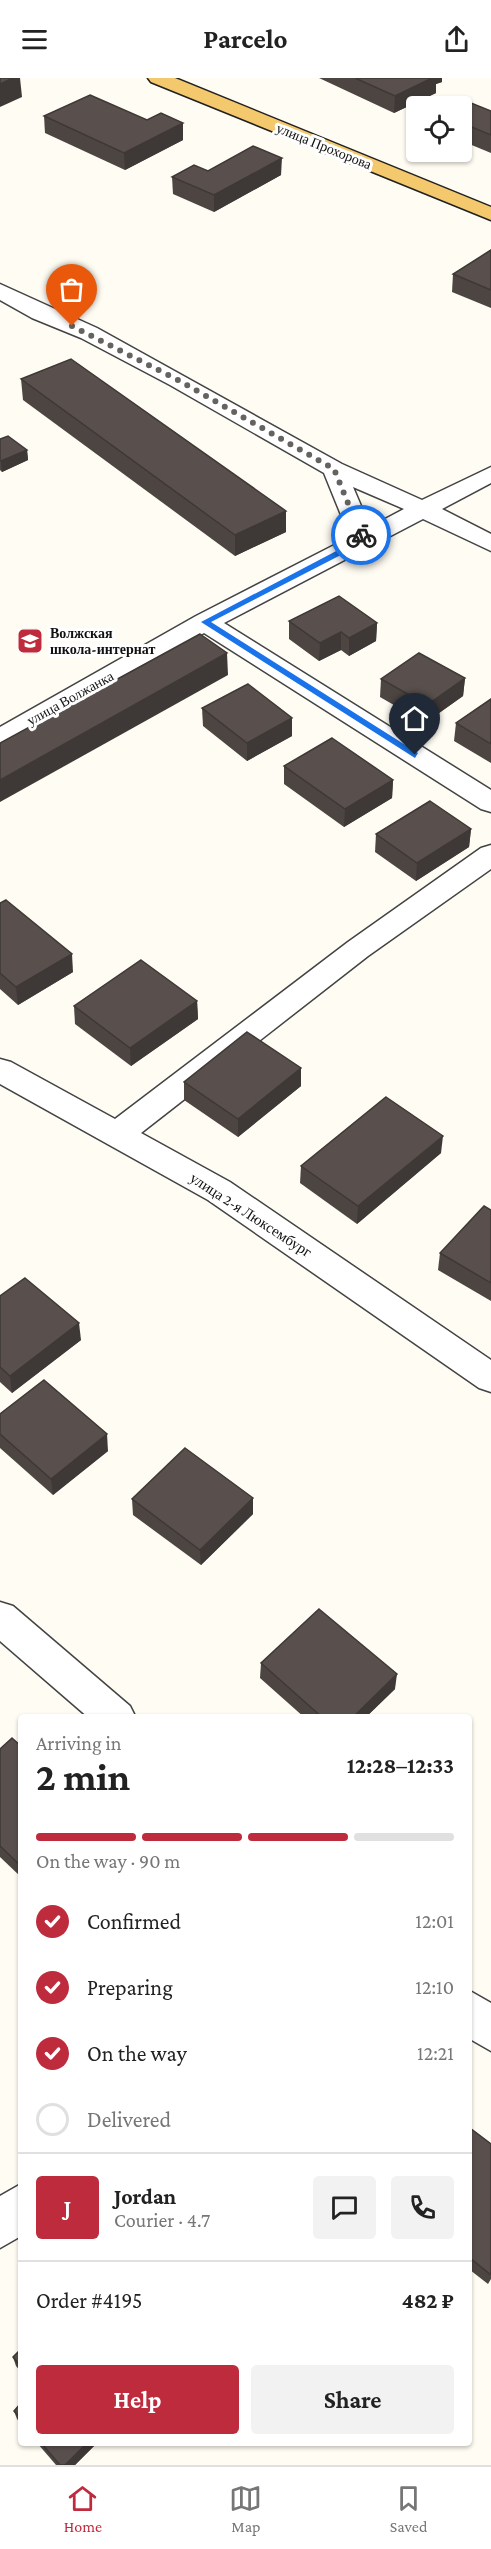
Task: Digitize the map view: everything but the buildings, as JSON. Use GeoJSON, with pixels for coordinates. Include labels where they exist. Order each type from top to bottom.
{"type":"FeatureCollection","features":[{"type":"Feature","properties":{"kind":"main road","name":"улица Прохорова"},"geometry":{"type":"LineString","coordinates":[[158,78],[491,214]]}},
{"type":"Feature","properties":{"kind":"street"},"geometry":{"type":"LineString","coordinates":[[0,291],[40,313],[89,333],[178,380],[334,469],[425,510],[491,544]]}},
{"type":"Feature","properties":{"kind":"street"},"geometry":{"type":"LineString","coordinates":[[334,469],[363,540]]}},
{"type":"Feature","properties":{"kind":"street","name":"улица Волжанка"},"geometry":{"type":"LineString","coordinates":[[0,738],[205,622],[491,474]]}},
{"type":"Feature","properties":{"kind":"street"},"geometry":{"type":"LineString","coordinates":[[205,622],[491,803]]}},
{"type":"Feature","properties":{"kind":"street"},"geometry":{"type":"LineString","coordinates":[[117,1135],[358,950],[491,855]]}},
{"type":"Feature","properties":{"kind":"street","name":"улица 2-я Люксембург"},"geometry":{"type":"LineString","coordinates":[[0,1070],[219,1191],[491,1378]]}},
{"type":"Feature","properties":{"kind":"street"},"geometry":{"type":"LineString","coordinates":[[0,1618],[112,1714]]}},
{"type":"Feature","properties":{"kind":"street"},"geometry":{"type":"LineString","coordinates":[[472,2014],[491,2030]]}},
{"type":"Feature","properties":{"kind":"street"},"geometry":{"type":"LineString","coordinates":[[0,2226],[18,2209]]}},
{"type":"Feature","properties":{"kind":"way so far"},"geometry":{"type":"LineString","coordinates":[[72,326],[178,380],[334,469],[361,535]]}},
{"type":"Feature","properties":{"kind":"place","name":"Волжская школа-интернат"},"geometry":{"type":"Point","coordinates":[30,641]}},
{"type":"Feature","properties":{"kind":"route"},"geometry":{"type":"LineString","coordinates":[[361,535],[363,540],[205,622],[415,755]]}}]}
